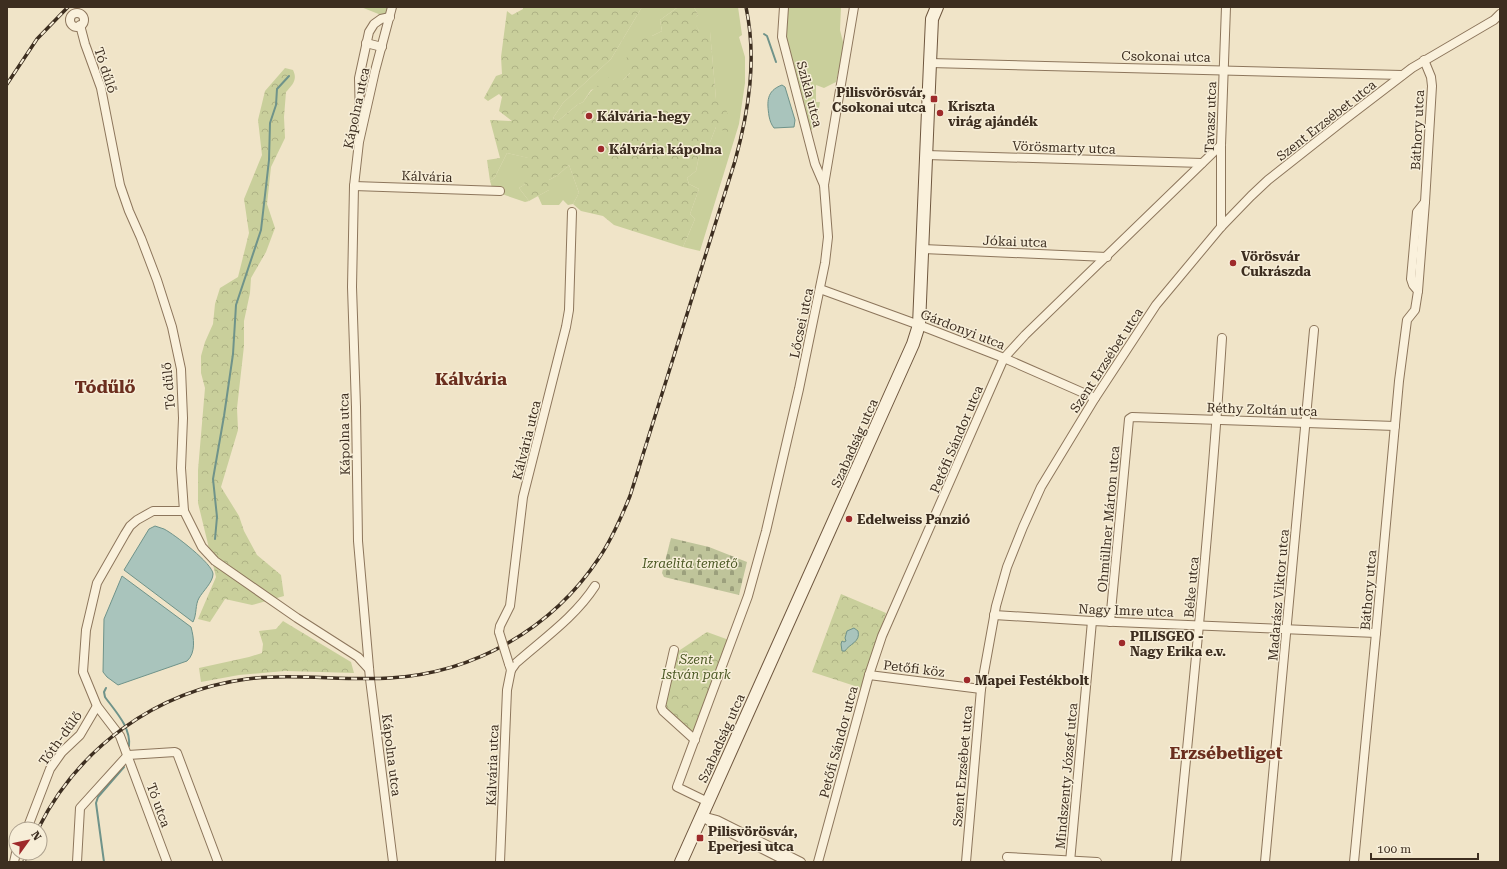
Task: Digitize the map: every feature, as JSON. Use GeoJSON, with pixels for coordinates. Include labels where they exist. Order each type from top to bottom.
{"type":"FeatureCollection","features":[{"type":"Feature","properties":{"kind":"street","name":"Kápolna utca"},"geometry":{"type":"LineString","coordinates":[[392,7],[361,132],[354,186],[352,287],[358,541],[369,669],[393,862]]}},
{"type":"Feature","properties":{"kind":"street","name":"Szikla utca"},"geometry":{"type":"LineString","coordinates":[[784,7],[782,37],[815,164],[824,185]]}},
{"type":"Feature","properties":{"kind":"street","name":"Lőcsei utca"},"geometry":{"type":"LineString","coordinates":[[695,740],[748,596],[766,531],[799,389],[820,289],[828,237],[824,185],[854,7]]}},
{"type":"Feature","properties":{"kind":"street","name":"Szabadság utca"},"geometry":{"type":"LineString","coordinates":[[681,862],[892,392],[913,344],[919,325],[932,19],[937,7]]}},
{"type":"Feature","properties":{"kind":"street","name":"Tavasz utca"},"geometry":{"type":"LineString","coordinates":[[1221,227],[1221,145],[1226,7]]}},
{"type":"Feature","properties":{"kind":"street","name":"Szent Erzsébet utca"},"geometry":{"type":"LineString","coordinates":[[966,862],[981,689],[994,615],[1007,567],[1041,488],[1095,398],[1156,305],[1221,227],[1268,180],[1402,75],[1424,60],[1494,20],[1500,14]]}},
{"type":"Feature","properties":{"kind":"street"},"geometry":{"type":"LineString","coordinates":[[361,132],[359,78],[366,43],[369,32],[374,24],[381,19],[390,17]]}},
{"type":"Feature","properties":{"kind":"street","name":"Tó dűlő"},"geometry":{"type":"LineString","coordinates":[[80,25],[100,88],[120,185],[157,280],[172,327],[181,369],[183,418],[181,468],[184,511],[202,547],[215,561],[297,618],[358,657],[369,669]]}},
{"type":"Feature","properties":{"kind":"street"},"geometry":{"type":"LineString","coordinates":[[366,43],[382,47]]}},
{"type":"Feature","properties":{"kind":"street","name":"Báthory utca"},"geometry":{"type":"LineString","coordinates":[[1354,862],[1399,381],[1407,320],[1415,310],[1418,291],[1432,81],[1424,60]]}},
{"type":"Feature","properties":{"kind":"street","name":"Csokonai utca"},"geometry":{"type":"LineString","coordinates":[[930,63],[1402,75]]}},
{"type":"Feature","properties":{"kind":"street"},"geometry":{"type":"LineString","coordinates":[[361,67],[376,71]]}},
{"type":"Feature","properties":{"kind":"street","name":"Petőfi Sándor utca"},"geometry":{"type":"LineString","coordinates":[[818,862],[869,675],[882,636],[1004,358],[1025,335],[1221,145]]}},
{"type":"Feature","properties":{"kind":"street","name":"Vörösmarty utca"},"geometry":{"type":"LineString","coordinates":[[926,155],[1202,163]]}},
{"type":"Feature","properties":{"kind":"street","name":"Kálvária"},"geometry":{"type":"LineString","coordinates":[[354,186],[500,191]]}},
{"type":"Feature","properties":{"kind":"street","name":"Báthory utca"},"geometry":{"type":"LineString","coordinates":[[1418,291],[1413,286],[1411,279],[1417,212],[1425,202]]}},
{"type":"Feature","properties":{"kind":"street","name":"Kálvária utca"},"geometry":{"type":"LineString","coordinates":[[500,862],[507,690],[510,667],[499,632],[500,626],[510,606],[523,497],[569,310],[572,212]]}},
{"type":"Feature","properties":{"kind":"street","name":"Jókai utca"},"geometry":{"type":"LineString","coordinates":[[923,249],[1107,256]]}},
{"type":"Feature","properties":{"kind":"street","name":"Gárdonyi utca"},"geometry":{"type":"LineString","coordinates":[[820,289],[1004,358],[1095,398]]}},
{"type":"Feature","properties":{"kind":"street","name":"Madarász Viktor utca"},"geometry":{"type":"LineString","coordinates":[[1265,862],[1314,330]]}},
{"type":"Feature","properties":{"kind":"street","name":"Béke utca"},"geometry":{"type":"LineString","coordinates":[[1176,862],[1199,625],[1217,419],[1222,338]]}},
{"type":"Feature","properties":{"kind":"street","name":"Réthy Zoltán utca"},"geometry":{"type":"LineString","coordinates":[[1129,419],[1132,417],[1217,419],[1395,426]]}},
{"type":"Feature","properties":{"kind":"street","name":"Ohmüllner Márton utca"},"geometry":{"type":"LineString","coordinates":[[1110,622],[1129,419]]}},
{"type":"Feature","properties":{"kind":"street","name":"Tó utca"},"geometry":{"type":"LineString","coordinates":[[167,862],[120,736],[97,706],[83,672],[86,630],[97,583],[130,526],[153,510],[184,511]]}},
{"type":"Feature","properties":{"kind":"street"},"geometry":{"type":"LineString","coordinates":[[510,667],[575,611],[587,598],[595,586]]}},
{"type":"Feature","properties":{"kind":"street","name":"Nagy Imre utca"},"geometry":{"type":"LineString","coordinates":[[994,615],[1110,622],[1376,633]]}},
{"type":"Feature","properties":{"kind":"street","name":"Mindszenty József utca"},"geometry":{"type":"LineString","coordinates":[[1070,861],[1092,621]]}},
{"type":"Feature","properties":{"kind":"street"},"geometry":{"type":"LineString","coordinates":[[674,650],[661,707],[663,711],[695,740],[677,787],[708,802]]}},
{"type":"Feature","properties":{"kind":"street","name":"Petőfi köz"},"geometry":{"type":"LineString","coordinates":[[869,675],[981,689]]}},
{"type":"Feature","properties":{"kind":"street","name":"Tóth-dűlő"},"geometry":{"type":"LineString","coordinates":[[30,821],[50,769],[62,752],[80,735],[97,706]]}},
{"type":"Feature","properties":{"kind":"street"},"geometry":{"type":"LineString","coordinates":[[77,862],[80,808],[128,755],[175,752],[177,753],[218,862]]}},
{"type":"Feature","properties":{"kind":"street"},"geometry":{"type":"LineString","coordinates":[[702,816],[713,824],[788,862]]}},
{"type":"Feature","properties":{"kind":"street"},"geometry":{"type":"LineString","coordinates":[[702,816],[717,820],[801,862]]}},
{"type":"Feature","properties":{"kind":"street"},"geometry":{"type":"LineString","coordinates":[[1007,857],[1097,862]]}},
{"type":"Feature","properties":{"kind":"green space"},"geometry":{"type":"Polygon","coordinates":[[[361,7],[390,7],[388,16],[381,15],[361,7]]]}},
{"type":"Feature","properties":{"kind":"green space"},"geometry":{"type":"Polygon","coordinates":[[[523,7],[642,7],[611,59],[563,103],[553,118],[558,121],[577,105],[583,102],[591,91],[613,74],[623,80],[630,73],[626,54],[644,32],[652,36],[662,31],[660,20],[678,7],[694,7],[698,15],[694,20],[699,31],[710,31],[716,99],[723,102],[730,120],[728,133],[716,127],[705,155],[699,156],[696,171],[687,178],[689,184],[699,189],[690,214],[695,219],[683,247],[614,225],[603,216],[581,211],[573,204],[579,193],[569,165],[558,175],[549,180],[549,190],[529,201],[519,188],[525,184],[518,170],[528,158],[507,153],[495,177],[490,181],[487,160],[500,158],[490,120],[512,121],[499,111],[502,97],[499,94],[488,101],[484,98],[496,76],[502,74],[501,57],[507,11],[512,15],[523,9],[523,7]]]}},
{"type":"Feature","properties":{"kind":"green space"},"geometry":{"type":"Polygon","coordinates":[[[642,7],[678,7],[660,20],[662,31],[652,36],[630,73],[623,80],[591,90],[583,102],[577,105],[558,121],[553,118],[563,103],[611,59],[642,7]]]}},
{"type":"Feature","properties":{"kind":"green space"},"geometry":{"type":"Polygon","coordinates":[[[694,7],[738,7],[742,35],[739,37],[745,57],[745,83],[739,124],[700,251],[683,247],[695,219],[690,214],[699,189],[689,184],[687,178],[696,171],[699,156],[705,155],[716,127],[716,99],[710,32],[699,31],[693,20],[698,15],[694,7]]]}},
{"type":"Feature","properties":{"kind":"green space"},"geometry":{"type":"Polygon","coordinates":[[[786,7],[841,7],[840,30],[844,46],[836,82],[824,88],[816,85],[816,102],[820,102],[816,127],[809,131],[785,39],[786,7]]]}},
{"type":"Feature","properties":{"kind":"green space"},"geometry":{"type":"Polygon","coordinates":[[[285,68],[293,70],[295,80],[286,92],[284,117],[285,138],[271,167],[267,204],[275,228],[266,252],[251,278],[250,293],[244,321],[244,346],[237,408],[238,430],[221,487],[239,516],[244,531],[257,555],[281,575],[284,596],[252,605],[225,599],[210,622],[198,619],[216,577],[198,503],[198,470],[205,388],[201,373],[201,356],[213,324],[215,304],[220,288],[238,277],[249,233],[244,199],[262,155],[258,120],[265,91],[285,68]]]}},
{"type":"Feature","properties":{"kind":"green space"},"geometry":{"type":"Polygon","coordinates":[[[507,153],[529,158],[525,184],[519,188],[529,201],[525,202],[493,191],[490,181],[495,177],[507,153]]]}},
{"type":"Feature","properties":{"kind":"green space"},"geometry":{"type":"Polygon","coordinates":[[[569,165],[579,193],[573,204],[568,205],[563,200],[559,205],[542,205],[538,196],[549,190],[549,180],[558,175],[569,165]]]}},
{"type":"Feature","properties":{"kind":"green space","name":"Izraelita temető"},"geometry":{"type":"Polygon","coordinates":[[[671,538],[709,547],[747,562],[739,595],[664,577],[662,573],[671,538]]]}},
{"type":"Feature","properties":{"kind":"green space"},"geometry":{"type":"Polygon","coordinates":[[[841,594],[886,613],[861,688],[812,672],[841,594]]]}},
{"type":"Feature","properties":{"kind":"green space"},"geometry":{"type":"Polygon","coordinates":[[[283,621],[351,662],[354,673],[285,671],[239,675],[201,682],[199,668],[262,653],[263,644],[259,631],[276,629],[283,621]]]}},
{"type":"Feature","properties":{"kind":"green space","name":"Szent István park"},"geometry":{"type":"Polygon","coordinates":[[[707,632],[729,640],[695,734],[667,710],[665,704],[677,652],[707,632]]]}},
{"type":"Feature","properties":{"kind":"water"},"geometry":{"type":"Polygon","coordinates":[[[782,85],[785,87],[795,120],[794,127],[774,128],[769,116],[768,102],[770,94],[773,90],[782,85]]]}},
{"type":"Feature","properties":{"kind":"water"},"geometry":{"type":"Polygon","coordinates":[[[155,526],[164,529],[184,543],[207,563],[213,574],[210,583],[198,601],[193,622],[124,570],[149,529],[155,526]]]}},
{"type":"Feature","properties":{"kind":"water"},"geometry":{"type":"Polygon","coordinates":[[[122,576],[191,627],[194,645],[192,654],[187,661],[118,685],[103,672],[104,619],[122,576]]]}},
{"type":"Feature","properties":{"kind":"water"},"geometry":{"type":"Polygon","coordinates":[[[854,628],[858,631],[858,638],[845,651],[842,651],[841,644],[842,641],[846,641],[845,638],[847,631],[854,628]]]}},
{"type":"Feature","properties":{"kind":"waterway"},"geometry":{"type":"LineString","coordinates":[[764,34],[767,36],[776,62]]}},
{"type":"Feature","properties":{"kind":"waterway"},"geometry":{"type":"LineString","coordinates":[[215,539],[217,517],[213,479],[233,354],[236,305],[261,230],[269,160],[270,123],[276,105],[277,89],[289,76]]}},
{"type":"Feature","properties":{"kind":"waterway"},"geometry":{"type":"LineString","coordinates":[[106,688],[104,692],[105,697],[122,720],[128,732],[129,746]]}},
{"type":"Feature","properties":{"kind":"waterway"},"geometry":{"type":"LineString","coordinates":[[104,862],[96,803],[98,797],[124,767]]}},
{"type":"Feature","properties":{"kind":"railway"},"geometry":{"type":"LineString","coordinates":[[7,84],[37,39],[68,7]]}},
{"type":"Feature","properties":{"kind":"railway"},"geometry":{"type":"LineString","coordinates":[[43,821],[55,800],[75,773],[98,749],[123,728],[151,710],[182,696],[214,686],[265,677],[372,679],[421,674],[451,667],[481,657],[508,643],[534,626],[558,606],[580,583],[599,558],[608,543],[630,496],[735,161],[748,104],[750,84],[751,46],[746,7]]}},
{"type":"Feature","properties":{"kind":"place","name":"Pilisvörösvár, Csokonai utca"},"geometry":{"type":"Point","coordinates":[934,99]}},
{"type":"Feature","properties":{"kind":"place","name":"Kriszta virág ajándék"},"geometry":{"type":"Point","coordinates":[940,113]}},
{"type":"Feature","properties":{"kind":"place","name":"Kálvária-hegy"},"geometry":{"type":"Point","coordinates":[589,116]}},
{"type":"Feature","properties":{"kind":"place","name":"Kálvária kápolna"},"geometry":{"type":"Point","coordinates":[601,149]}},
{"type":"Feature","properties":{"kind":"place","name":"Vörösvár Cukrászda"},"geometry":{"type":"Point","coordinates":[1233,263]}},
{"type":"Feature","properties":{"kind":"place","name":"Edelweiss Panzió"},"geometry":{"type":"Point","coordinates":[849,519]}},
{"type":"Feature","properties":{"kind":"place","name":"PILISGEO - Nagy Erika e.v."},"geometry":{"type":"Point","coordinates":[1122,643]}},
{"type":"Feature","properties":{"kind":"place","name":"Mapei Festékbolt"},"geometry":{"type":"Point","coordinates":[967,680]}},
{"type":"Feature","properties":{"kind":"place","name":"Pilisvörösvár, Eperjesi utca"},"geometry":{"type":"Point","coordinates":[700,838]}},
{"type":"Feature","properties":{"kind":"district","name":"Kálvária"},"geometry":{"type":"Point","coordinates":[471,379]}},
{"type":"Feature","properties":{"kind":"district","name":"Tódűlő"},"geometry":{"type":"Point","coordinates":[105,387]}},
{"type":"Feature","properties":{"kind":"district","name":"Erzsébetliget"},"geometry":{"type":"Point","coordinates":[1226,753]}}]}
